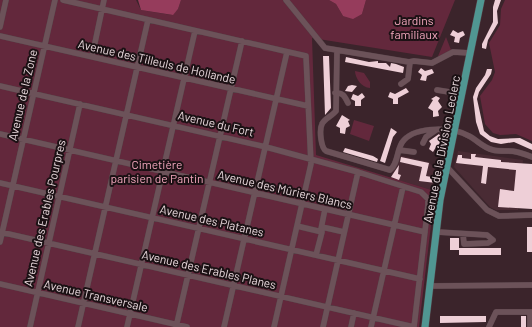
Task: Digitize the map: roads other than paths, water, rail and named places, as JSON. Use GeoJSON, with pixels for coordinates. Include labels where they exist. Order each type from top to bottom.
{"type":"FeatureCollection","features":[{"type":"Feature","properties":{"kind":"main road","name":"Avenue de la Division Leclerc"},"geometry":{"type":"LineString","coordinates":[[425,327],[440,200],[481,0]]}},
{"type":"Feature","properties":{"kind":"street"},"geometry":{"type":"LineString","coordinates":[[0,27],[6,0]]}},
{"type":"Feature","properties":{"kind":"street","name":"Avenue de la Zone"},"geometry":{"type":"LineString","coordinates":[[0,242],[1,232],[13,186],[55,0]]}},
{"type":"Feature","properties":{"kind":"street"},"geometry":{"type":"LineString","coordinates":[[63,0],[101,10],[306,56],[311,159],[274,327]]}},
{"type":"Feature","properties":{"kind":"street"},"geometry":{"type":"LineString","coordinates":[[92,57],[104,0]]}},
{"type":"Feature","properties":{"kind":"street"},"geometry":{"type":"LineString","coordinates":[[286,0],[325,48],[410,62],[432,63],[453,52],[470,53]]}},
{"type":"Feature","properties":{"kind":"street"},"geometry":{"type":"LineString","coordinates":[[78,327],[96,254],[148,20]]}},
{"type":"Feature","properties":{"kind":"street"},"geometry":{"type":"LineString","coordinates":[[127,327],[195,31]]}},
{"type":"Feature","properties":{"kind":"street","name":"Avenue des Tilleuls de Hollande"},"geometry":{"type":"LineString","coordinates":[[0,36],[308,106]]}},
{"type":"Feature","properties":{"kind":"street"},"geometry":{"type":"LineString","coordinates":[[176,326],[242,41]]}},
{"type":"Feature","properties":{"kind":"street"},"geometry":{"type":"LineString","coordinates":[[338,51],[336,111],[322,123],[323,149],[390,170],[394,167],[403,141],[412,134],[421,130],[436,130],[465,134],[482,146],[492,150],[517,152],[532,157]]}},
{"type":"Feature","properties":{"kind":"street"},"geometry":{"type":"LineString","coordinates":[[224,327],[256,194],[287,52]]}},
{"type":"Feature","properties":{"kind":"street"},"geometry":{"type":"LineString","coordinates":[[401,84],[408,79],[410,62]]}},
{"type":"Feature","properties":{"kind":"street","name":"Avenue du Fort"},"geometry":{"type":"LineString","coordinates":[[0,86],[266,147],[358,172],[424,194],[428,201],[425,232]]}},
{"type":"Feature","properties":{"kind":"street"},"geometry":{"type":"LineString","coordinates":[[437,90],[462,94]]}},
{"type":"Feature","properties":{"kind":"street"},"geometry":{"type":"LineString","coordinates":[[336,93],[344,95],[348,104]]}},
{"type":"Feature","properties":{"kind":"street","name":"Avenue des Erables Pourpres"},"geometry":{"type":"LineString","coordinates":[[30,327],[80,104]]}},
{"type":"Feature","properties":{"kind":"street"},"geometry":{"type":"LineString","coordinates":[[423,143],[426,137],[436,130]]}},
{"type":"Feature","properties":{"kind":"street","name":"Avenue des Mûriers Blancs"},"geometry":{"type":"LineString","coordinates":[[0,134],[425,232]]}},
{"type":"Feature","properties":{"kind":"street"},"geometry":{"type":"LineString","coordinates":[[399,150],[414,152]]}},
{"type":"Feature","properties":{"kind":"street"},"geometry":{"type":"LineString","coordinates":[[447,167],[487,210],[499,216],[532,215]]}},
{"type":"Feature","properties":{"kind":"street"},"geometry":{"type":"LineString","coordinates":[[323,327],[358,172]]}},
{"type":"Feature","properties":{"kind":"street","name":"Avenue des Platanes"},"geometry":{"type":"LineString","coordinates":[[0,183],[420,279]]}},
{"type":"Feature","properties":{"kind":"street"},"geometry":{"type":"LineString","coordinates":[[372,327],[403,187]]}},
{"type":"Feature","properties":{"kind":"street"},"geometry":{"type":"LineString","coordinates":[[316,255],[325,209]]}},
{"type":"Feature","properties":{"kind":"street"},"geometry":{"type":"LineString","coordinates":[[297,226],[344,232]]}},
{"type":"Feature","properties":{"kind":"street","name":"Avenue des Erables Planes"},"geometry":{"type":"LineString","coordinates":[[1,232],[414,327]]}},
{"type":"Feature","properties":{"kind":"street"},"geometry":{"type":"LineString","coordinates":[[414,327],[425,232]]}},
{"type":"Feature","properties":{"kind":"street"},"geometry":{"type":"LineString","coordinates":[[437,232],[487,235],[493,240],[488,243],[464,244],[464,234]]}},
{"type":"Feature","properties":{"kind":"street","name":"Avenue Transversale"},"geometry":{"type":"LineString","coordinates":[[0,284],[176,326],[187,327]]}},
{"type":"Feature","properties":{"kind":"street"},"geometry":{"type":"LineString","coordinates":[[430,286],[532,285]]}},
{"type":"Feature","properties":{"kind":"street"},"geometry":{"type":"LineString","coordinates":[[488,327],[496,312],[531,312],[530,327]]}},
{"type":"Feature","properties":{"kind":"street"},"geometry":{"type":"LineString","coordinates":[[352,327],[354,313]]}},
{"type":"Feature","properties":{"kind":"park label","name":"Jardins familiaux"},"geometry":{"type":"Point","coordinates":[414,27]}},
{"type":"Feature","properties":{"kind":"park label","name":"Cimetière parisien de Pantin"},"geometry":{"type":"Point","coordinates":[157,171]}}]}
